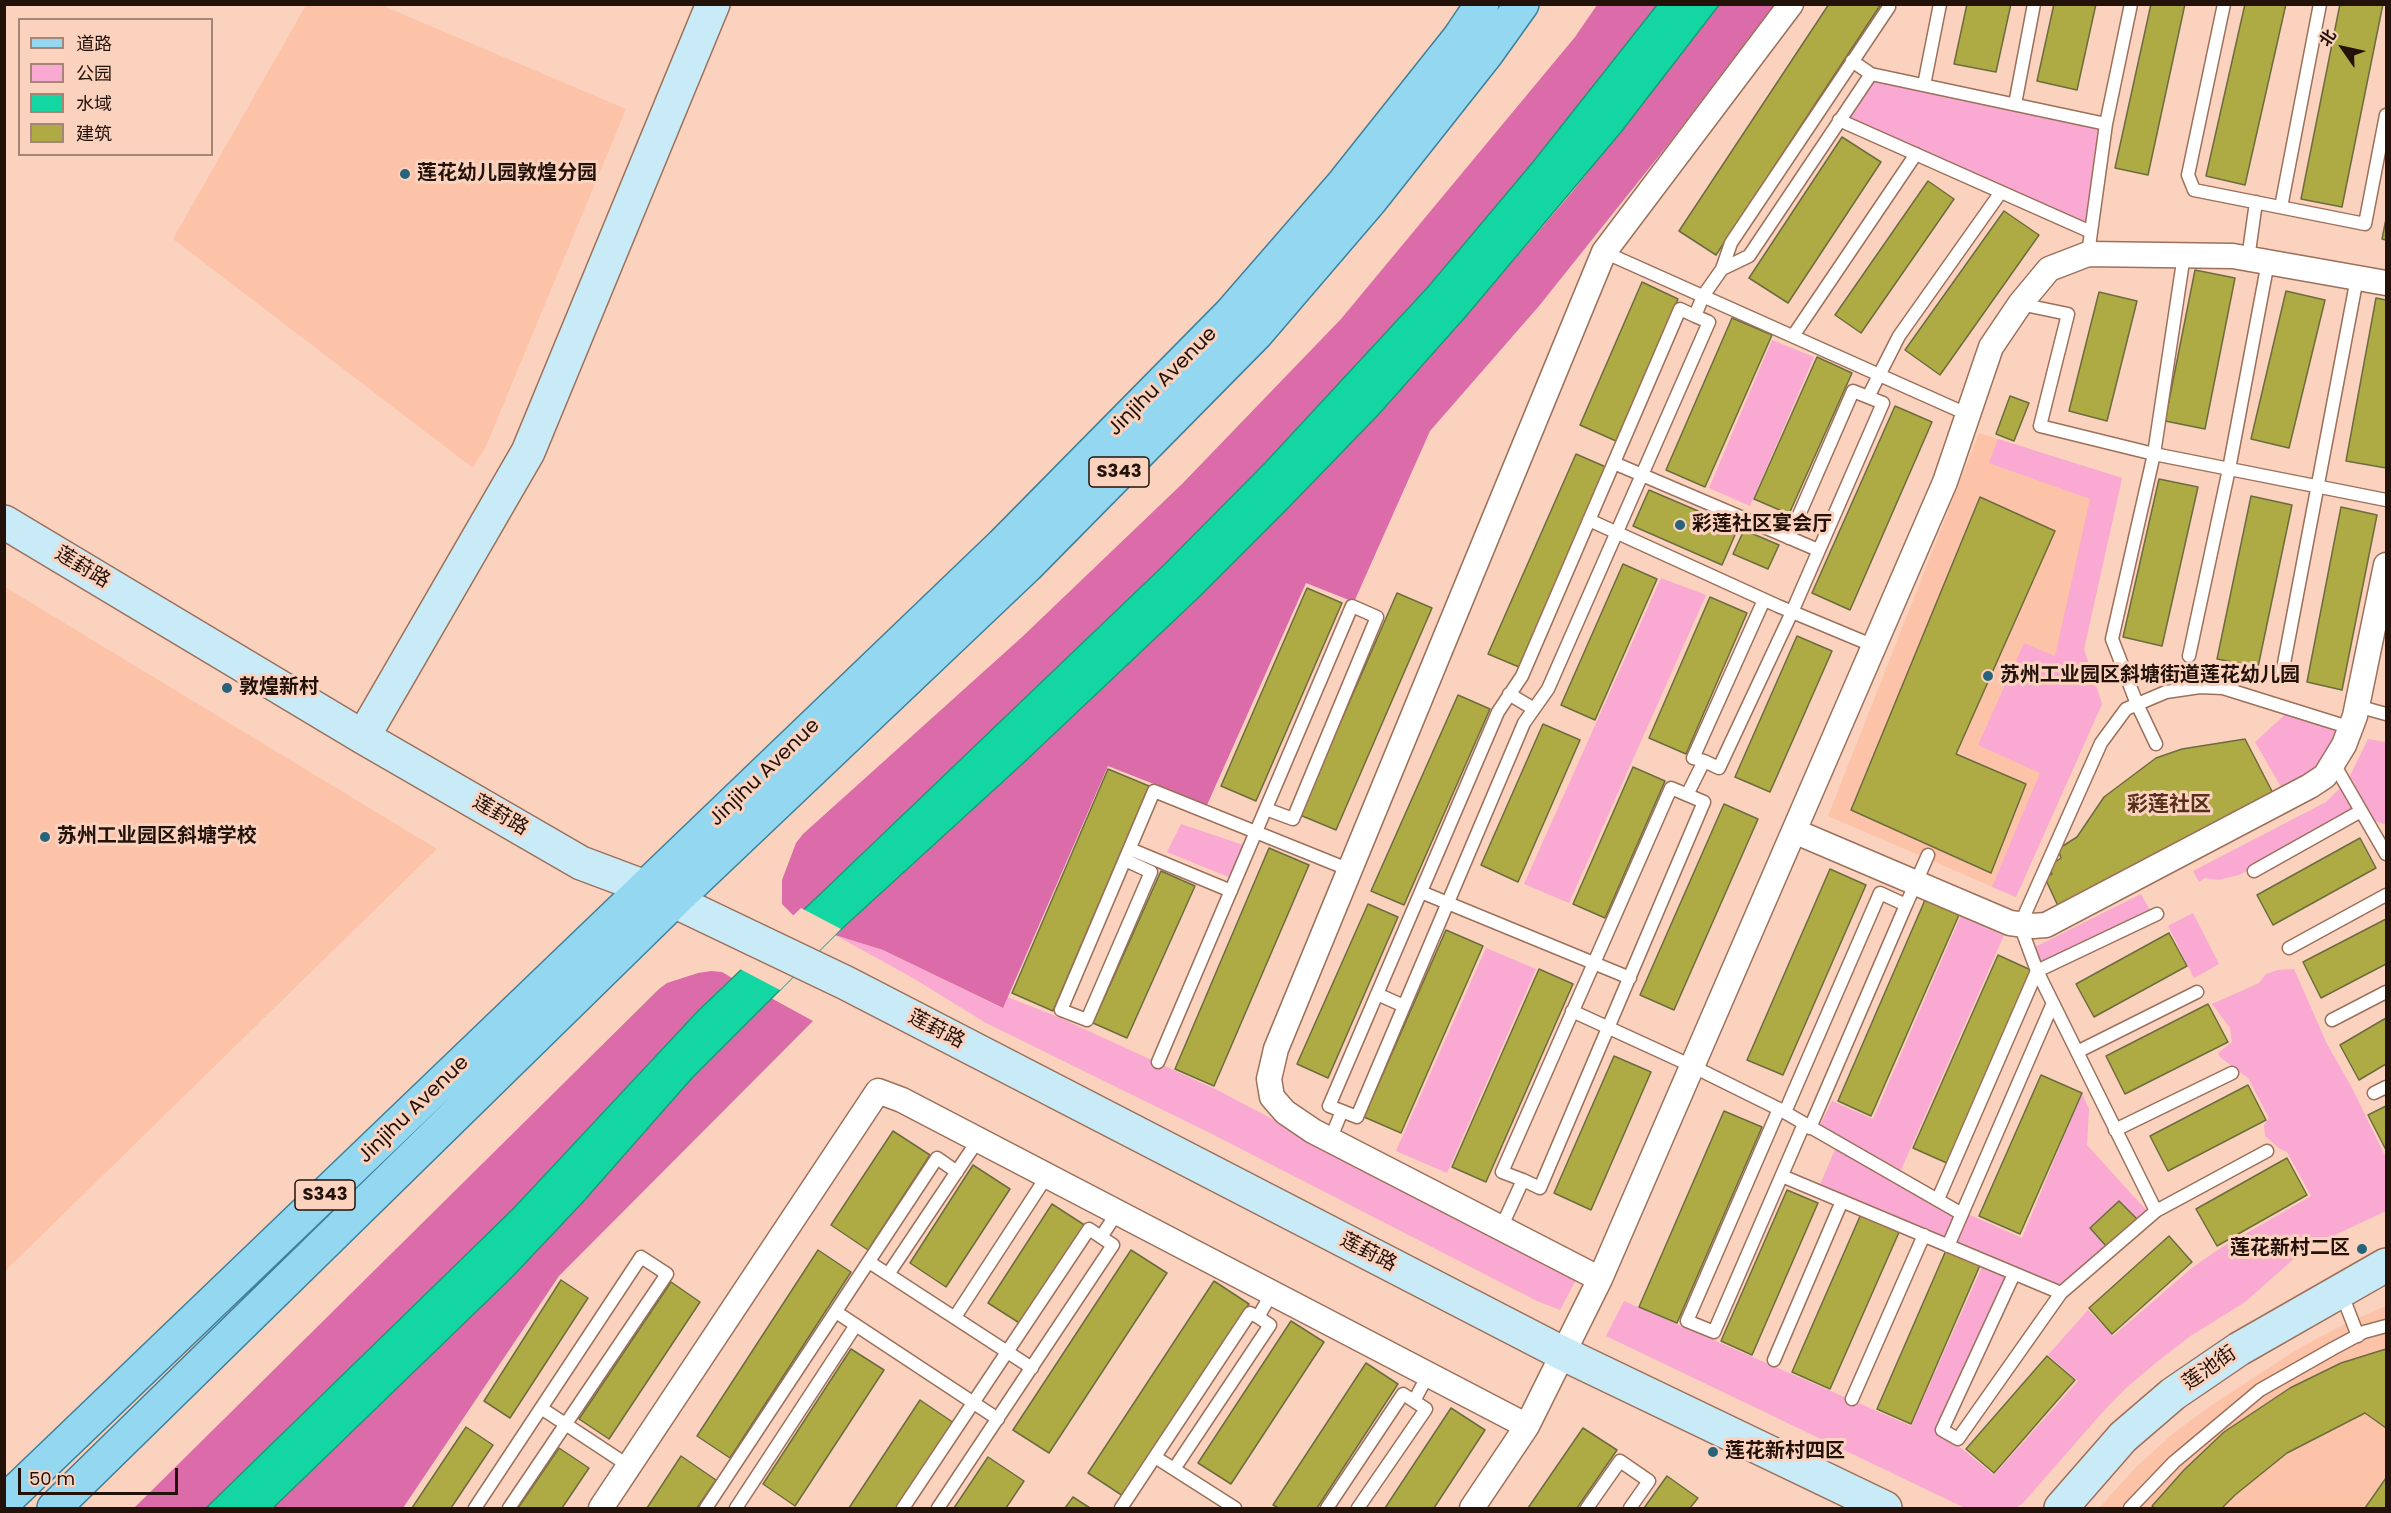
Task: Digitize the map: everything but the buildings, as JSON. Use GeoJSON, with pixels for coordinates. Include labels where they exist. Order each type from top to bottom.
{"type":"FeatureCollection","features":[{"type":"Feature","properties":{"kind":"main road"},"geometry":{"type":"LineString","coordinates":[[363,737],[528,452],[713,4]]}},
{"type":"Feature","properties":{"kind":"main road","name":"Jinjihu Avenue"},"geometry":{"type":"LineString","coordinates":[[54,1509],[1230,314],[1342,184],[1482,4]]}},
{"type":"Feature","properties":{"kind":"main road","name":"Jinjihu Avenue"},"geometry":{"type":"LineString","coordinates":[[4,1502],[659,895],[1027,566],[1256,334],[1370,201],[1487,53],[1522,4]]}},
{"type":"Feature","properties":{"kind":"main road","name":"莲葑路"},"geometry":{"type":"LineString","coordinates":[[4,522],[363,737],[581,863],[659,895],[846,983],[1564,1354],[1885,1509]]}},
{"type":"Feature","properties":{"kind":"main road","name":"莲池街"},"geometry":{"type":"LineString","coordinates":[[2061,1509],[2122,1437],[2173,1394],[2239,1349],[2386,1265]]}},
{"type":"Feature","properties":{"kind":"street"},"geometry":{"type":"LineString","coordinates":[[1600,1279],[1313,1131],[1286,1112],[1272,1096],[1269,1079],[1276,1049],[1604,252],[1791,4]]}},
{"type":"Feature","properties":{"kind":"street"},"geometry":{"type":"LineString","coordinates":[[1472,1509],[1527,1426],[1600,1279],[1945,482],[1991,348],[2020,304],[2049,269],[2090,243],[2184,255],[2233,256],[2386,283]]}},
{"type":"Feature","properties":{"kind":"street"},"geometry":{"type":"LineString","coordinates":[[1794,831],[1911,894],[2010,923],[2046,926],[2325,776],[2334,764],[2354,717],[2386,565]]}},
{"type":"Feature","properties":{"kind":"street"},"geometry":{"type":"LineString","coordinates":[[601,1509],[878,1091],[902,1100],[1527,1426]]}},
{"type":"Feature","properties":{"kind":"lane"},"geometry":{"type":"LineString","coordinates":[[1924,85],[1940,4]]}},
{"type":"Feature","properties":{"kind":"lane"},"geometry":{"type":"LineString","coordinates":[[2015,104],[2034,4]]}},
{"type":"Feature","properties":{"kind":"lane"},"geometry":{"type":"LineString","coordinates":[[1839,120],[2001,192],[2090,243],[2106,124],[2131,4]]}},
{"type":"Feature","properties":{"kind":"lane"},"geometry":{"type":"LineString","coordinates":[[2224,4],[2188,175],[2194,190],[2365,224],[2386,115]]}},
{"type":"Feature","properties":{"kind":"lane"},"geometry":{"type":"LineString","coordinates":[[2281,207],[2320,4]]}},
{"type":"Feature","properties":{"kind":"lane"},"geometry":{"type":"LineString","coordinates":[[1695,316],[1703,296],[1722,269],[1731,243],[1888,7]]}},
{"type":"Feature","properties":{"kind":"lane"},"geometry":{"type":"LineString","coordinates":[[1852,62],[1871,74],[2106,124]]}},
{"type":"Feature","properties":{"kind":"lane"},"geometry":{"type":"LineString","coordinates":[[1722,269],[1749,256],[1871,74]]}},
{"type":"Feature","properties":{"kind":"lane"},"geometry":{"type":"LineString","coordinates":[[1793,336],[1916,154]]}},
{"type":"Feature","properties":{"kind":"lane"},"geometry":{"type":"LineString","coordinates":[[1868,397],[1899,336],[2001,192]]}},
{"type":"Feature","properties":{"kind":"lane"},"geometry":{"type":"LineString","coordinates":[[2189,656],[2229,469],[2258,261],[2256,202]]}},
{"type":"Feature","properties":{"kind":"lane"},"geometry":{"type":"LineString","coordinates":[[1604,252],[1969,414]]}},
{"type":"Feature","properties":{"kind":"lane"},"geometry":{"type":"LineString","coordinates":[[2156,744],[2137,704],[2112,639],[2154,454],[2184,255]]}},
{"type":"Feature","properties":{"kind":"lane"},"geometry":{"type":"LineString","coordinates":[[2282,674],[2357,278]]}},
{"type":"Feature","properties":{"kind":"lane"},"geometry":{"type":"LineString","coordinates":[[2020,304],[2068,314],[2040,426],[2154,454],[2386,500]]}},
{"type":"Feature","properties":{"kind":"lane"},"geometry":{"type":"LineString","coordinates":[[1680,309],[1709,321],[1548,689],[1524,723],[1357,1117],[1329,1106],[1498,712],[1522,676],[1614,463],[1680,309]]}},
{"type":"Feature","properties":{"kind":"lane"},"geometry":{"type":"LineString","coordinates":[[1764,600],[1693,758],[1719,768],[1792,612],[1883,403],[1853,391],[1790,538]]}},
{"type":"Feature","properties":{"kind":"lane"},"geometry":{"type":"LineString","coordinates":[[1614,463],[1818,550]]}},
{"type":"Feature","properties":{"kind":"lane"},"geometry":{"type":"LineString","coordinates":[[1589,520],[1764,600],[1874,646]]}},
{"type":"Feature","properties":{"kind":"lane"},"geometry":{"type":"LineString","coordinates":[[1158,1062],[1352,606],[1377,617],[1293,819],[1266,809]]}},
{"type":"Feature","properties":{"kind":"lane"},"geometry":{"type":"LineString","coordinates":[[2156,1211],[2037,971],[2020,925],[2101,744],[2126,709],[2166,692],[2200,687],[2223,688],[2354,717],[2386,714]]}},
{"type":"Feature","properties":{"kind":"lane"},"geometry":{"type":"LineString","coordinates":[[1509,694],[1534,709]]}},
{"type":"Feature","properties":{"kind":"lane"},"geometry":{"type":"LineString","coordinates":[[1688,795],[1704,761]]}},
{"type":"Feature","properties":{"kind":"lane"},"geometry":{"type":"LineString","coordinates":[[2334,764],[2386,854]]}},
{"type":"Feature","properties":{"kind":"lane"},"geometry":{"type":"LineString","coordinates":[[1671,788],[1704,802],[1540,1188],[1502,1172],[1592,963],[1671,788]]}},
{"type":"Feature","properties":{"kind":"lane"},"geometry":{"type":"LineString","coordinates":[[1127,855],[1151,872],[1087,1020],[1061,1010],[1154,791],[1350,870]]}},
{"type":"Feature","properties":{"kind":"lane"},"geometry":{"type":"LineString","coordinates":[[2254,871],[2361,811]]}},
{"type":"Feature","properties":{"kind":"lane"},"geometry":{"type":"LineString","coordinates":[[1127,855],[1231,891]]}},
{"type":"Feature","properties":{"kind":"lane"},"geometry":{"type":"LineString","coordinates":[[1911,894],[1880,893],[1687,1321],[1714,1332],[1782,1176],[1807,1126],[1911,894],[1928,855]]}},
{"type":"Feature","properties":{"kind":"lane"},"geometry":{"type":"LineString","coordinates":[[1421,892],[1630,978]]}},
{"type":"Feature","properties":{"kind":"lane"},"geometry":{"type":"LineString","coordinates":[[2289,948],[2386,895]]}},
{"type":"Feature","properties":{"kind":"lane"},"geometry":{"type":"LineString","coordinates":[[1938,1199],[2037,971],[2157,914]]}},
{"type":"Feature","properties":{"kind":"lane"},"geometry":{"type":"LineString","coordinates":[[2077,1052],[2197,992]]}},
{"type":"Feature","properties":{"kind":"lane"},"geometry":{"type":"LineString","coordinates":[[2332,1020],[2386,992]]}},
{"type":"Feature","properties":{"kind":"lane"},"geometry":{"type":"LineString","coordinates":[[1377,994],[1404,1006]]}},
{"type":"Feature","properties":{"kind":"lane"},"geometry":{"type":"LineString","coordinates":[[1948,1246],[2053,1003]]}},
{"type":"Feature","properties":{"kind":"lane"},"geometry":{"type":"LineString","coordinates":[[1572,1011],[1692,1066],[1782,1111],[1962,1214]]}},
{"type":"Feature","properties":{"kind":"lane"},"geometry":{"type":"LineString","coordinates":[[2115,1130],[2232,1073]]}},
{"type":"Feature","properties":{"kind":"lane"},"geometry":{"type":"LineString","coordinates":[[2374,1093],[2386,1087]]}},
{"type":"Feature","properties":{"kind":"lane"},"geometry":{"type":"LineString","coordinates":[[1330,1140],[1342,1111]]}},
{"type":"Feature","properties":{"kind":"lane"},"geometry":{"type":"LineString","coordinates":[[889,1274],[978,1140]]}},
{"type":"Feature","properties":{"kind":"lane"},"geometry":{"type":"LineString","coordinates":[[2014,1274],[1942,1430],[1958,1439],[2061,1293],[2156,1211],[2266,1152]]}},
{"type":"Feature","properties":{"kind":"lane"},"geometry":{"type":"LineString","coordinates":[[706,1509],[937,1158],[957,1172]]}},
{"type":"Feature","properties":{"kind":"lane"},"geometry":{"type":"LineString","coordinates":[[955,1317],[1047,1176]]}},
{"type":"Feature","properties":{"kind":"lane"},"geometry":{"type":"LineString","coordinates":[[1782,1176],[2061,1293]]}},
{"type":"Feature","properties":{"kind":"lane"},"geometry":{"type":"LineString","coordinates":[[1501,1228],[1523,1180]]}},
{"type":"Feature","properties":{"kind":"lane"},"geometry":{"type":"LineString","coordinates":[[1774,1360],[1842,1201]]}},
{"type":"Feature","properties":{"kind":"lane"},"geometry":{"type":"LineString","coordinates":[[1101,1237],[1117,1212]]}},
{"type":"Feature","properties":{"kind":"lane"},"geometry":{"type":"LineString","coordinates":[[903,1509],[1089,1229],[1113,1245],[938,1509]]}},
{"type":"Feature","properties":{"kind":"lane"},"geometry":{"type":"LineString","coordinates":[[1852,1399],[1924,1235]]}},
{"type":"Feature","properties":{"kind":"lane"},"geometry":{"type":"LineString","coordinates":[[475,1509],[641,1257],[667,1274],[509,1509]]}},
{"type":"Feature","properties":{"kind":"lane"},"geometry":{"type":"LineString","coordinates":[[869,1262],[1032,1368]]}},
{"type":"Feature","properties":{"kind":"lane"},"geometry":{"type":"LineString","coordinates":[[2341,1290],[2358,1336]]}},
{"type":"Feature","properties":{"kind":"lane"},"geometry":{"type":"LineString","coordinates":[[1258,1317],[1272,1293]]}},
{"type":"Feature","properties":{"kind":"lane"},"geometry":{"type":"LineString","coordinates":[[836,1312],[998,1419]]}},
{"type":"Feature","properties":{"kind":"lane"},"geometry":{"type":"LineString","coordinates":[[1127,1506],[1155,1457],[1250,1312],[1270,1325],[1174,1469]]}},
{"type":"Feature","properties":{"kind":"lane"},"geometry":{"type":"LineString","coordinates":[[736,1509],[856,1325]]}},
{"type":"Feature","properties":{"kind":"lane"},"geometry":{"type":"LineString","coordinates":[[2130,1509],[2174,1462],[2260,1390],[2358,1336],[2386,1326]]}},
{"type":"Feature","properties":{"kind":"lane"},"geometry":{"type":"LineString","coordinates":[[1414,1401],[1428,1375]]}},
{"type":"Feature","properties":{"kind":"lane"},"geometry":{"type":"LineString","coordinates":[[1327,1509],[1403,1394],[1426,1409],[1358,1509]]}},
{"type":"Feature","properties":{"kind":"lane"},"geometry":{"type":"LineString","coordinates":[[541,1408],[629,1466]]}},
{"type":"Feature","properties":{"kind":"lane"},"geometry":{"type":"LineString","coordinates":[[1155,1457],[1235,1509]]}},
{"type":"Feature","properties":{"kind":"lane"},"geometry":{"type":"LineString","coordinates":[[1587,1509],[1620,1461],[1649,1481],[1630,1509]]}},
{"type":"Feature","properties":{"kind":"shaded area","name":"莲花幼儿园敦煌分园"},"geometry":{"type":"Polygon","coordinates":[[[306,5],[381,5],[626,109],[487,444],[473,468],[173,239],[306,5]]]}},
{"type":"Feature","properties":{"kind":"shaded area"},"geometry":{"type":"Polygon","coordinates":[[[1597,5],[1657,5],[1533,162],[1428,287],[1310,417],[1165,564],[796,918],[782,904],[782,880],[796,843],[803,834],[1021,638],[1182,484],[1341,319],[1575,37],[1597,5]]]}},
{"type":"Feature","properties":{"kind":"shaded area"},"geometry":{"type":"Polygon","coordinates":[[[1719,5],[1774,5],[1670,142],[1539,306],[1430,431],[1354,602],[1306,583],[1207,805],[1108,766],[1003,1008],[883,950],[835,935],[1020,766],[1198,598],[1378,415],[1573,191],[1719,5]]]}},
{"type":"Feature","properties":{"kind":"shaded area","name":"苏州工业园区斜塘街道莲花幼儿园"},"geometry":{"type":"Polygon","coordinates":[[[1979,433],[2122,478],[2084,649],[2102,704],[2016,897],[1828,816],[1979,433]]]}},
{"type":"Feature","properties":{"kind":"shaded area"},"geometry":{"type":"Polygon","coordinates":[[[5,587],[437,849],[5,1271],[5,587]]]}},
{"type":"Feature","properties":{"kind":"shaded area"},"geometry":{"type":"Polygon","coordinates":[[[711,971],[722,972],[732,978],[451,1272],[206,1508],[134,1508],[659,989],[667,983],[711,971]]]}},
{"type":"Feature","properties":{"kind":"shaded area"},"geometry":{"type":"Polygon","coordinates":[[[771,998],[813,1021],[559,1276],[403,1508],[273,1508],[512,1277],[582,1203],[692,1078],[771,998]]]}},
{"type":"Feature","properties":{"kind":"shaded area"},"geometry":{"type":"Polygon","coordinates":[[[2386,1306],[2386,1508],[2099,1508],[2137,1466],[2175,1432],[2213,1404],[2301,1347],[2386,1306]]]}},
{"type":"Feature","properties":{"kind":"green space"},"geometry":{"type":"Polygon","coordinates":[[[1872,74],[2104,125],[2090,230],[1842,120],[1872,74]]]}},
{"type":"Feature","properties":{"kind":"green space"},"geometry":{"type":"Polygon","coordinates":[[[1772,340],[1814,357],[1750,506],[1709,488],[1772,340]]]}},
{"type":"Feature","properties":{"kind":"green space"},"geometry":{"type":"Polygon","coordinates":[[[1998,439],[2122,478],[2084,649],[2102,704],[2016,897],[1992,887],[2040,773],[1978,745],[2024,643],[2055,656],[2090,499],[1989,463],[1998,439]]]}},
{"type":"Feature","properties":{"kind":"green space"},"geometry":{"type":"Polygon","coordinates":[[[1661,578],[1706,595],[1569,903],[1524,884],[1661,578]]]}},
{"type":"Feature","properties":{"kind":"green space"},"geometry":{"type":"Polygon","coordinates":[[[2289,711],[2345,729],[2331,760],[2284,792],[2255,742],[2289,711]]]}},
{"type":"Feature","properties":{"kind":"green space"},"geometry":{"type":"Polygon","coordinates":[[[2368,739],[2386,742],[2386,825],[2373,820],[2350,776],[2368,739]]]}},
{"type":"Feature","properties":{"kind":"green space"},"geometry":{"type":"Polygon","coordinates":[[[2343,785],[2357,811],[2239,875],[2218,880],[2205,878],[2199,882],[2193,871],[2326,802],[2343,785]]]}},
{"type":"Feature","properties":{"kind":"green space"},"geometry":{"type":"Polygon","coordinates":[[[1181,824],[1246,846],[1231,878],[1167,852],[1181,824]]]}},
{"type":"Feature","properties":{"kind":"green space"},"geometry":{"type":"Polygon","coordinates":[[[2141,894],[2152,914],[2042,967],[2033,948],[2141,894]]]}},
{"type":"Feature","properties":{"kind":"green space"},"geometry":{"type":"Polygon","coordinates":[[[1962,913],[2005,933],[1901,1170],[1819,1127],[1832,1101],[1873,1119],[1962,913]]]}},
{"type":"Feature","properties":{"kind":"green space"},"geometry":{"type":"Polygon","coordinates":[[[2193,913],[2219,964],[2194,978],[2168,926],[2193,913]]]}},
{"type":"Feature","properties":{"kind":"green space"},"geometry":{"type":"Polygon","coordinates":[[[835,935],[883,950],[1002,1008],[1007,997],[1058,1017],[1217,1090],[1577,1278],[1560,1310],[1537,1301],[1212,1134],[986,1023],[913,978],[835,935]]]}},
{"type":"Feature","properties":{"kind":"green space"},"geometry":{"type":"Polygon","coordinates":[[[1486,948],[1536,969],[1447,1173],[1396,1151],[1486,948]]]}},
{"type":"Feature","properties":{"kind":"green space"},"geometry":{"type":"Polygon","coordinates":[[[2294,969],[2327,1044],[2352,1088],[2386,1158],[2386,1211],[2305,1249],[2245,1302],[2189,1337],[2158,1361],[2125,1389],[2016,1508],[1965,1508],[1606,1336],[1624,1301],[1911,1426],[1983,1265],[2010,1277],[1939,1430],[1994,1475],[2078,1381],[2048,1355],[2088,1310],[2113,1336],[2192,1268],[2219,1249],[2311,1196],[2287,1152],[2265,1136],[2264,1125],[2269,1118],[2248,1078],[2220,1057],[2218,1053],[2232,1042],[2230,1028],[2212,1004],[2259,983],[2266,974],[2278,970],[2294,969]]]}},
{"type":"Feature","properties":{"kind":"green space"},"geometry":{"type":"Polygon","coordinates":[[[2082,1093],[2089,1109],[2087,1145],[2147,1211],[2059,1289],[1954,1245],[1968,1214],[2022,1238],[2082,1093]]]}},
{"type":"Feature","properties":{"kind":"green space"},"geometry":{"type":"Polygon","coordinates":[[[1836,1147],[1957,1214],[1945,1241],[1819,1187],[1836,1147]]]}},
{"type":"Feature","properties":{"kind":"water"},"geometry":{"type":"Polygon","coordinates":[[[1657,5],[1719,5],[1621,132],[1467,315],[1378,415],[1198,598],[1020,766],[835,935],[692,1078],[582,1203],[512,1277],[273,1508],[206,1508],[513,1209],[698,1011],[1165,564],[1266,462],[1428,287],[1533,162],[1657,5]]]}},
{"type":"Feature","properties":{"kind":"pier"},"geometry":{"type":"Polygon","coordinates":[[[801,908],[841,929],[780,990],[738,968],[801,908]]]}},
{"type":"Feature","properties":{"kind":"place","name":"莲花幼儿园敦煌分园"},"geometry":{"type":"Point","coordinates":[405,174]}},
{"type":"Feature","properties":{"kind":"place","name":"彩莲社区宴会厅"},"geometry":{"type":"Point","coordinates":[1680,525]}},
{"type":"Feature","properties":{"kind":"place","name":"苏州工业园区斜塘街道莲花幼儿园"},"geometry":{"type":"Point","coordinates":[1988,676]}},
{"type":"Feature","properties":{"kind":"place","name":"敦煌新村"},"geometry":{"type":"Point","coordinates":[227,688]}},
{"type":"Feature","properties":{"kind":"place","name":"苏州工业园区斜塘学校"},"geometry":{"type":"Point","coordinates":[45,837]}},
{"type":"Feature","properties":{"kind":"place","name":"莲花新村二区"},"geometry":{"type":"Point","coordinates":[2362,1249]}},
{"type":"Feature","properties":{"kind":"place","name":"莲花新村四区"},"geometry":{"type":"Point","coordinates":[1713,1452]}},
{"type":"Feature","properties":{"kind":"district","name":"彩莲社区"},"geometry":{"type":"Point","coordinates":[2169,806]}}]}
